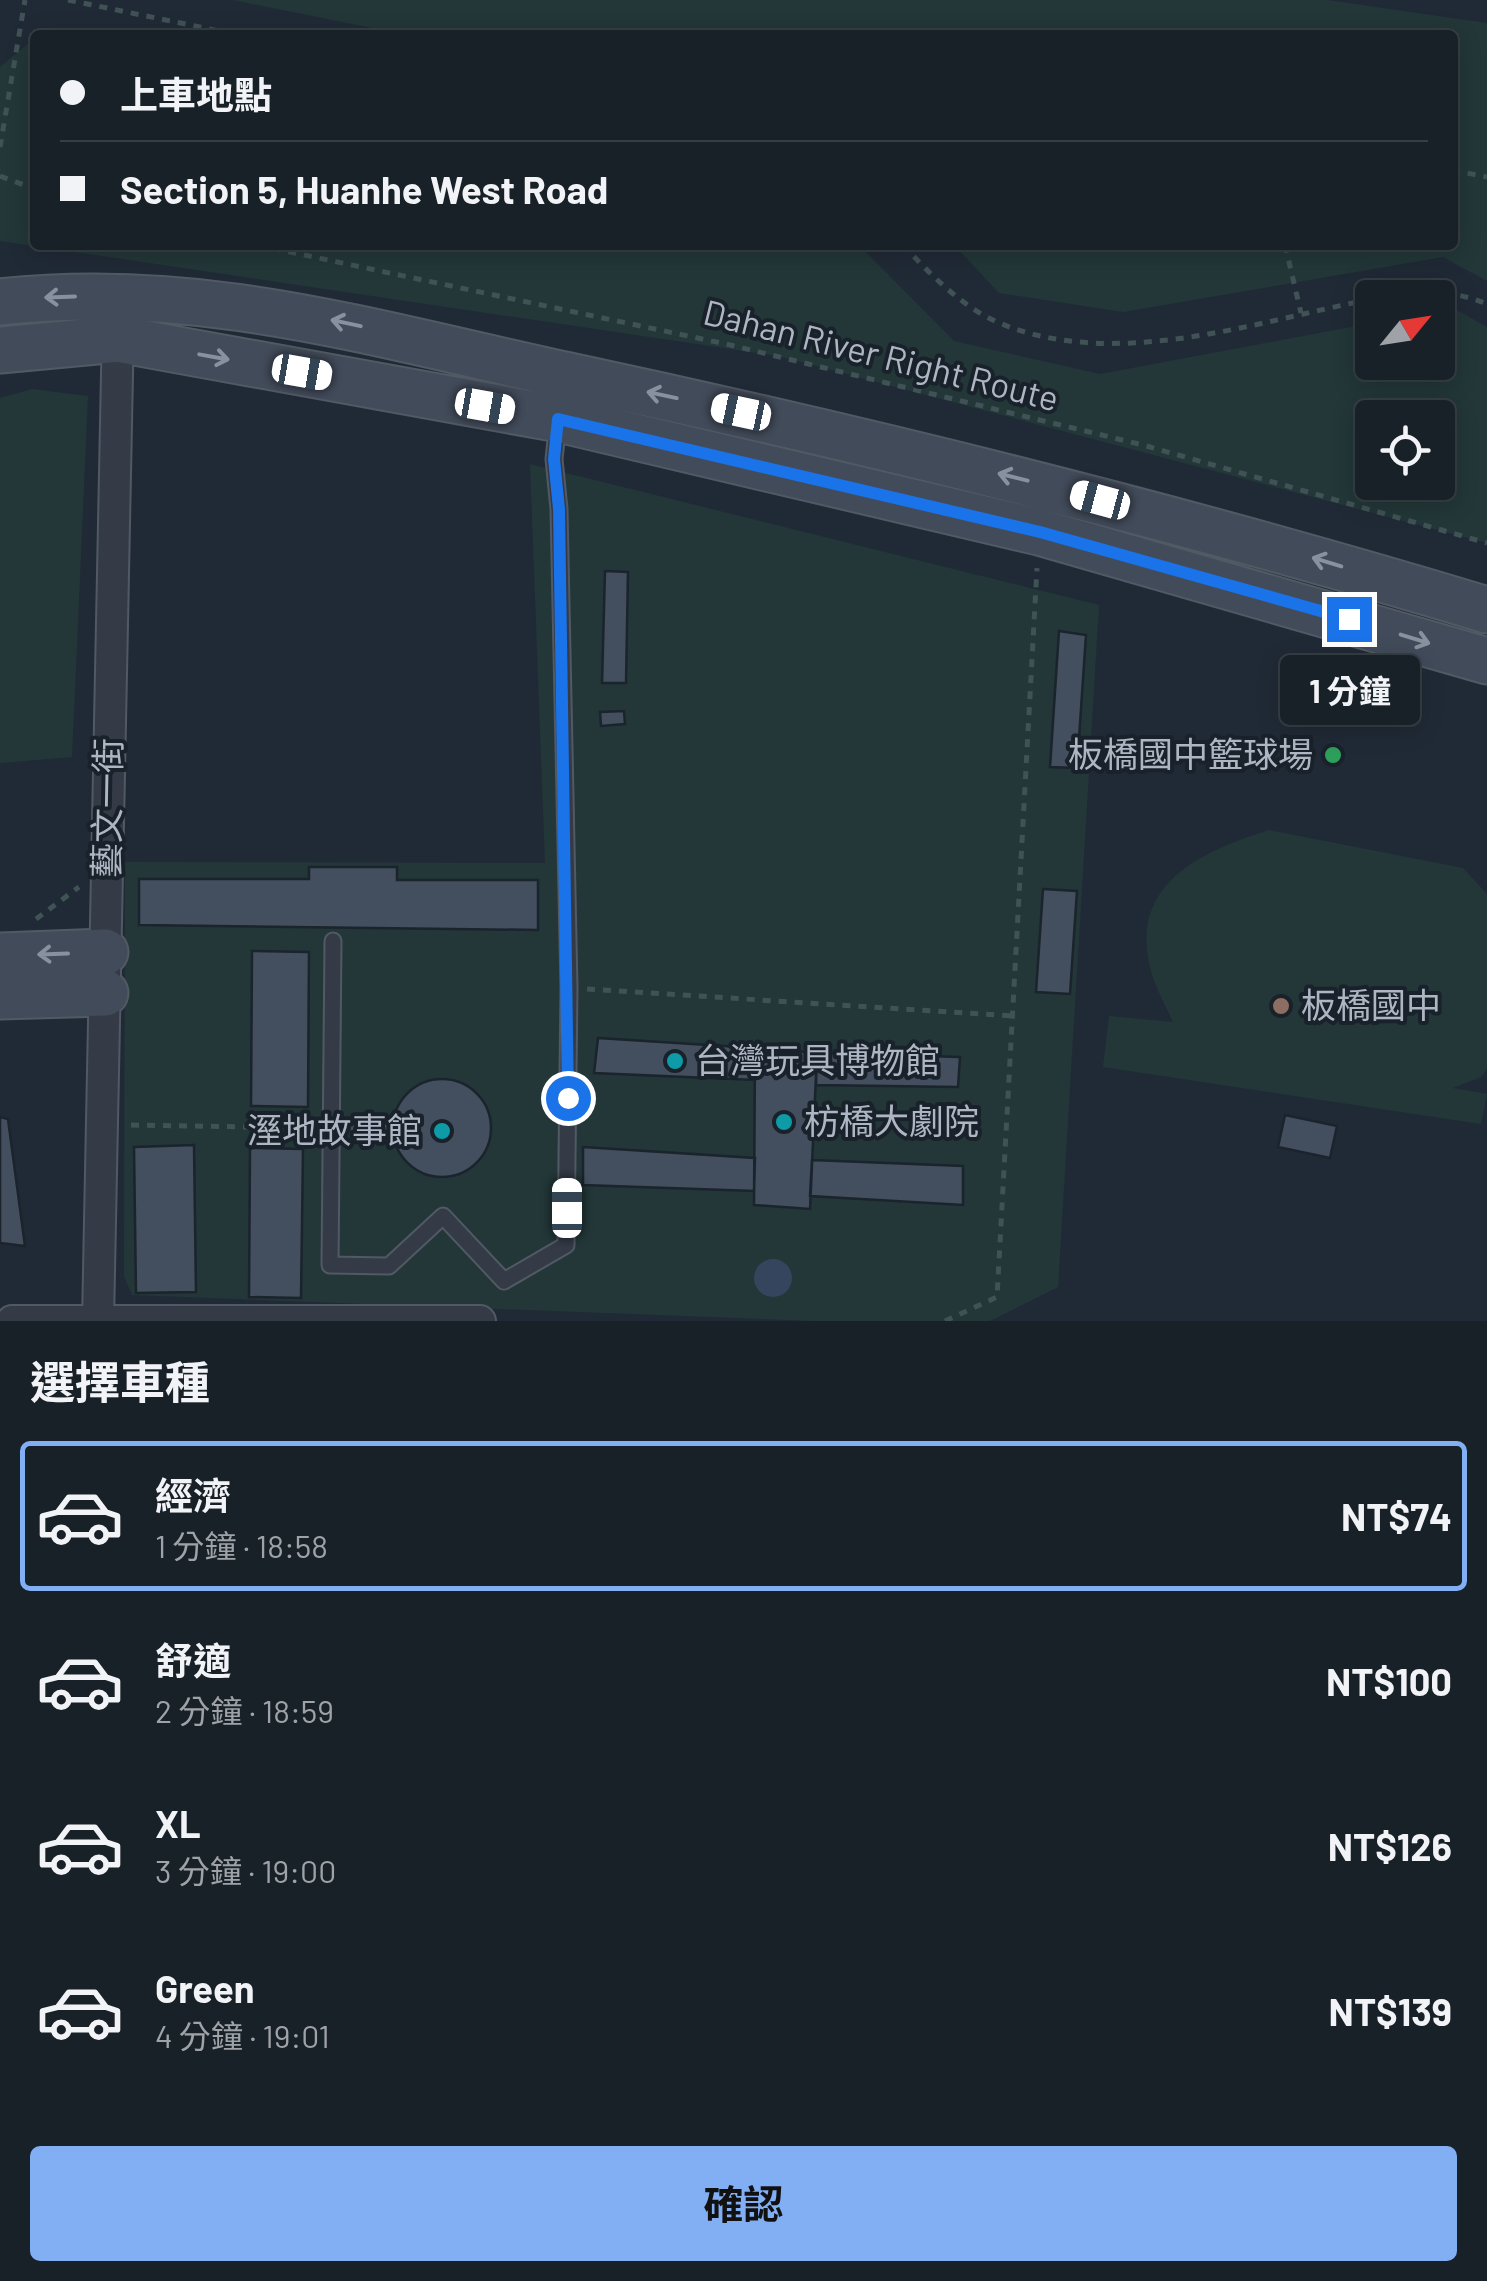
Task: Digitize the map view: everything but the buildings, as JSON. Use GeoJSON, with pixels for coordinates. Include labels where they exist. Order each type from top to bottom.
{"type":"FeatureCollection","features":[{"type":"Feature","properties":{"kind":"street"},"geometry":{"type":"LineString","coordinates":[[0,302],[120,294],[339,321],[564,398],[1487,661]]}},
{"type":"Feature","properties":{"kind":"street","name":"藝文一街"},"geometry":{"type":"LineString","coordinates":[[98,1320],[120,294]]}},
{"type":"Feature","properties":{"kind":"street"},"geometry":{"type":"LineString","coordinates":[[0,350],[118,339],[564,398],[741,412],[1282,548],[1487,610]]}},
{"type":"Feature","properties":{"kind":"street"},"geometry":{"type":"LineString","coordinates":[[14,942],[105,972]]}},
{"type":"Feature","properties":{"kind":"street"},"geometry":{"type":"LineString","coordinates":[[0,996],[105,972]]}},
{"type":"Feature","properties":{"kind":"street"},"geometry":{"type":"LineString","coordinates":[[12,1321],[480,1321]]}},
{"type":"Feature","properties":{"kind":"lane"},"geometry":{"type":"LineString","coordinates":[[334,941],[330,1266],[389,1266],[442,1216],[504,1281],[566,1244],[569,988],[559,509],[554,459],[564,398]]}},
{"type":"Feature","properties":{"kind":"path"},"geometry":{"type":"LineString","coordinates":[[0,147],[25,0]]}},
{"type":"Feature","properties":{"kind":"path"},"geometry":{"type":"LineString","coordinates":[[68,0],[215,30]]}},
{"type":"Feature","properties":{"kind":"path"},"geometry":{"type":"LineString","coordinates":[[1458,171],[1487,177]]}},
{"type":"Feature","properties":{"kind":"path"},"geometry":{"type":"LineString","coordinates":[[1,179],[30,188]]}},
{"type":"Feature","properties":{"kind":"path","name":"Dahan River Right Route"},"geometry":{"type":"LineString","coordinates":[[281,250],[726,344],[1143,445],[1487,543]]}},
{"type":"Feature","properties":{"kind":"path"},"geometry":{"type":"LineString","coordinates":[[908,250],[961,300],[996,322],[1056,340],[1118,344],[1159,340],[1355,302]]}},
{"type":"Feature","properties":{"kind":"path"},"geometry":{"type":"LineString","coordinates":[[1286,250],[1301,313]]}},
{"type":"Feature","properties":{"kind":"path"},"geometry":{"type":"LineString","coordinates":[[1455,292],[1487,304]]}},
{"type":"Feature","properties":{"kind":"path"},"geometry":{"type":"LineString","coordinates":[[945,1321],[996,1297],[1040,532]]}},
{"type":"Feature","properties":{"kind":"path"},"geometry":{"type":"LineString","coordinates":[[14,942],[58,898],[81,886]]}},
{"type":"Feature","properties":{"kind":"path"},"geometry":{"type":"LineString","coordinates":[[569,988],[1013,1016]]}},
{"type":"Feature","properties":{"kind":"path"},"geometry":{"type":"LineString","coordinates":[[128,1124],[393,1126]]}},
{"type":"Feature","properties":{"kind":"green space"},"geometry":{"type":"Polygon","coordinates":[[[233,0],[1327,0],[1487,23],[1487,281],[1443,257],[1123,312],[999,293],[959,250],[1458,250],[1458,30],[382,30],[233,0]]]}},
{"type":"Feature","properties":{"kind":"green space"},"geometry":{"type":"Polygon","coordinates":[[[30,42],[30,245],[0,241],[0,67],[30,42]]]}},
{"type":"Feature","properties":{"kind":"green space"},"geometry":{"type":"Polygon","coordinates":[[[61,250],[864,250],[954,341],[1100,374],[1355,326],[1355,380],[1455,380],[1455,309],[1487,327],[1487,543],[778,356],[61,250]]]}},
{"type":"Feature","properties":{"kind":"green space"},"geometry":{"type":"Polygon","coordinates":[[[32,389],[88,396],[72,757],[0,763],[0,398],[32,389]]]}},
{"type":"Feature","properties":{"kind":"green space"},"geometry":{"type":"Polygon","coordinates":[[[530,464],[1099,605],[1058,1287],[990,1321],[815,1321],[132,1295],[124,1276],[125,862],[545,863],[530,464]]]}},
{"type":"Feature","properties":{"kind":"green space"},"geometry":{"type":"Polygon","coordinates":[[[1269,830],[1463,868],[1487,894],[1487,1069],[1481,1077],[1453,1088],[1487,1094],[1481,1124],[1103,1067],[1109,1016],[1173,1022],[1148,957],[1147,930],[1153,906],[1165,887],[1201,858],[1269,830]]]}},
{"type":"Feature","properties":{"kind":"water"},"geometry":{"type":"Polygon","coordinates":[[[773,1259],[786,1265],[792,1278],[786,1291],[773,1297],[760,1291],[754,1278],[760,1265],[773,1259]]]}},
{"type":"Feature","properties":{"kind":"place","name":"板橋國中籃球場"},"geometry":{"type":"Point","coordinates":[1333,755]}},
{"type":"Feature","properties":{"kind":"place","name":"板橋國中"},"geometry":{"type":"Point","coordinates":[1281,1006]}},
{"type":"Feature","properties":{"kind":"place","name":"台灣玩具博物館"},"geometry":{"type":"Point","coordinates":[675,1061]}},
{"type":"Feature","properties":{"kind":"place","name":"枋橋大劇院"},"geometry":{"type":"Point","coordinates":[784,1122]}},
{"type":"Feature","properties":{"kind":"place","name":"溼地故事館"},"geometry":{"type":"Point","coordinates":[442,1131]}},
{"type":"Feature","properties":{"kind":"route"},"geometry":{"type":"LineString","coordinates":[[568,1098],[559,509],[554,459],[558,419],[1040,532],[1349,619]]}}]}
